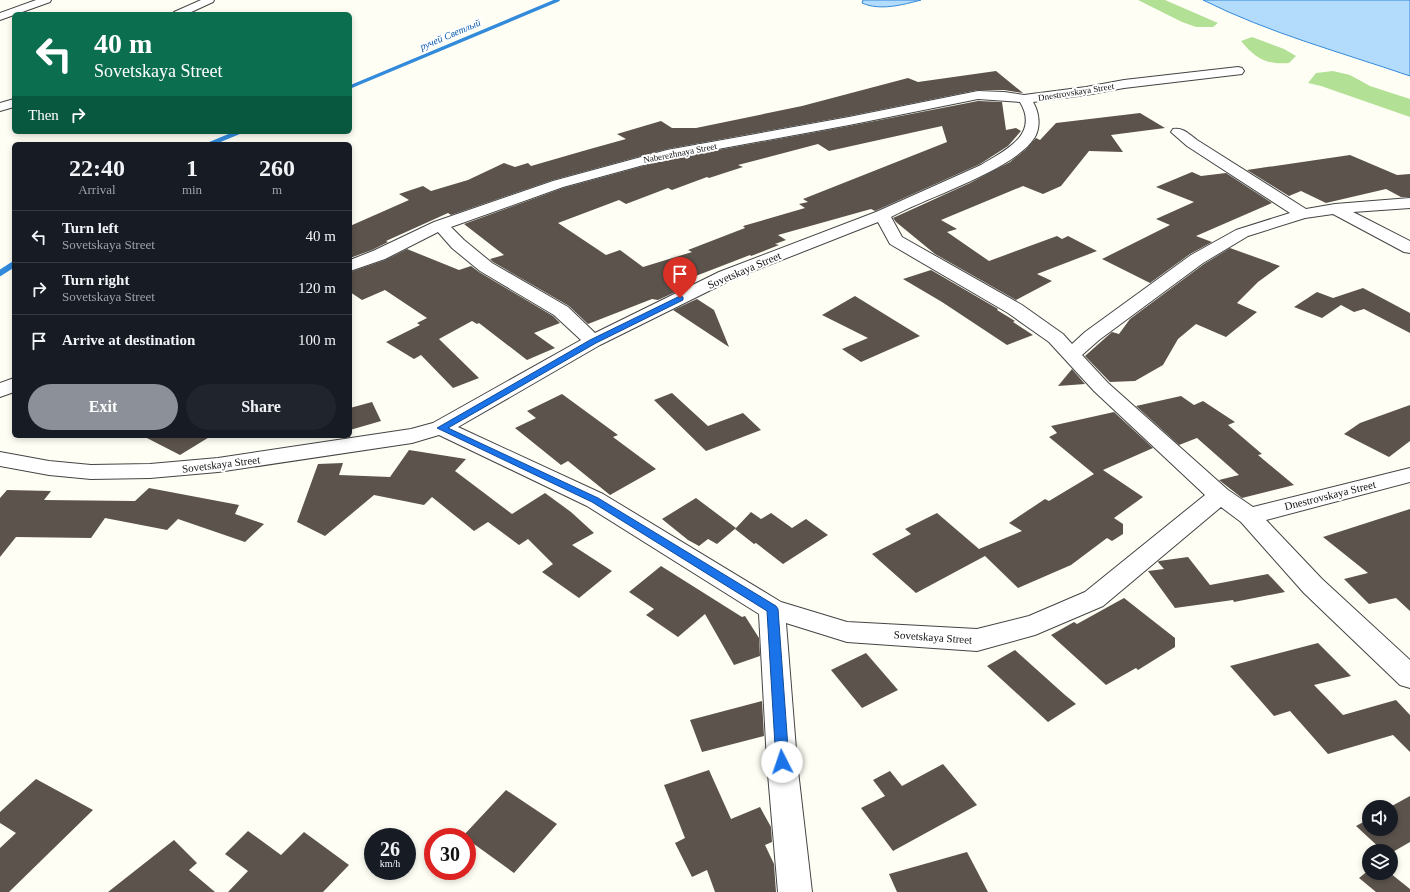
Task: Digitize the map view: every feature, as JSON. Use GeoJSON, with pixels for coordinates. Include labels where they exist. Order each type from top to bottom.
{"type":"FeatureCollection","features":[{"type":"Feature","properties":{"kind":"street"},"geometry":{"type":"LineString","coordinates":[[14,12],[46,0]]}},
{"type":"Feature","properties":{"kind":"street"},"geometry":{"type":"LineString","coordinates":[[182,12],[209,0]]}},
{"type":"Feature","properties":{"kind":"street"},"geometry":{"type":"LineString","coordinates":[[0,17],[12,13]]}},
{"type":"Feature","properties":{"kind":"street","name":"Dnestrovskaya Street"},"geometry":{"type":"LineString","coordinates":[[1024,99],[1086,91],[1124,84],[1238,71]]}},
{"type":"Feature","properties":{"kind":"street","name":"Naberezhnaya Street"},"geometry":{"type":"LineString","coordinates":[[352,265],[379,255],[440,226],[558,184],[667,154],[834,124],[978,95],[1004,96],[1024,99]]}},
{"type":"Feature","properties":{"kind":"street","name":"Dnestrovskaya Street"},"geometry":{"type":"LineString","coordinates":[[882,215],[899,206],[986,168],[1027,139],[1031,132],[1032,123],[1029,104],[1024,99]]}},
{"type":"Feature","properties":{"kind":"street"},"geometry":{"type":"LineString","coordinates":[[0,108],[12,104]]}},
{"type":"Feature","properties":{"kind":"street"},"geometry":{"type":"LineString","coordinates":[[1178,132],[1192,143],[1303,214]]}},
{"type":"Feature","properties":{"kind":"street"},"geometry":{"type":"LineString","coordinates":[[1072,354],[1092,336],[1197,259],[1242,234],[1303,214],[1335,209],[1410,203]]}},
{"type":"Feature","properties":{"kind":"street"},"geometry":{"type":"LineString","coordinates":[[1335,209],[1410,248]]}},
{"type":"Feature","properties":{"kind":"street"},"geometry":{"type":"LineString","coordinates":[[882,215],[896,240]]}},
{"type":"Feature","properties":{"kind":"street","name":"Sovetskaya Street"},"geometry":{"type":"LineString","coordinates":[[0,459],[56,469],[91,472],[150,471],[218,465],[298,454],[412,436],[442,428],[593,342],[725,276],[882,215]]}},
{"type":"Feature","properties":{"kind":"street"},"geometry":{"type":"LineString","coordinates":[[440,226],[458,244],[486,267],[561,311],[593,342]]}},
{"type":"Feature","properties":{"kind":"street"},"geometry":{"type":"LineString","coordinates":[[840,232],[883,235],[896,240],[1034,321],[1056,338],[1102,387],[1220,495],[1249,516],[1313,586],[1410,677]]}},
{"type":"Feature","properties":{"kind":"street"},"geometry":{"type":"LineString","coordinates":[[0,391],[12,385]]}},
{"type":"Feature","properties":{"kind":"street","name":"Sovetskaya Street"},"geometry":{"type":"LineString","coordinates":[[442,428],[595,500],[772,609],[847,632],[977,640],[1036,624],[1094,599],[1220,495]]}},
{"type":"Feature","properties":{"kind":"street","name":"Dnestrovskaya Street"},"geometry":{"type":"LineString","coordinates":[[1249,516],[1410,475]]}},
{"type":"Feature","properties":{"kind":"street"},"geometry":{"type":"LineString","coordinates":[[772,609],[782,762],[795,892]]}},
{"type":"Feature","properties":{"kind":"green space"},"geometry":{"type":"Polygon","coordinates":[[[1138,0],[1165,0],[1218,23],[1213,27],[1196,27],[1182,22],[1138,0]]]}},
{"type":"Feature","properties":{"kind":"green space"},"geometry":{"type":"Polygon","coordinates":[[[1252,37],[1284,49],[1296,56],[1289,63],[1274,63],[1262,59],[1251,52],[1241,41],[1252,37]]]}},
{"type":"Feature","properties":{"kind":"green space"},"geometry":{"type":"Polygon","coordinates":[[[1333,71],[1350,75],[1370,86],[1410,99],[1410,117],[1321,86],[1308,83],[1316,73],[1333,71]]]}},
{"type":"Feature","properties":{"kind":"water"},"geometry":{"type":"Polygon","coordinates":[[[863,0],[921,0],[899,5],[876,7],[862,3],[863,0]]]}},
{"type":"Feature","properties":{"kind":"water"},"geometry":{"type":"Polygon","coordinates":[[[1203,0],[1410,0],[1410,76],[1279,32],[1228,12],[1203,0]]]}},
{"type":"Feature","properties":{"kind":"building"},"geometry":{"type":"Polygon","coordinates":[[[996,71],[1023,93],[1004,90],[978,90],[849,116],[667,149],[553,180],[451,215],[448,213],[386,241],[388,242],[372,250],[352,257],[352,225],[409,200],[399,194],[423,186],[431,191],[468,180],[504,163],[515,167],[528,163],[531,166],[626,139],[617,134],[661,121],[672,128],[696,128],[802,106],[908,78],[918,82],[996,71]]]}},
{"type":"Feature","properties":{"kind":"building"},"geometry":{"type":"Polygon","coordinates":[[[978,101],[1002,102],[1006,130],[1016,128],[1021,131],[1008,146],[980,164],[875,211],[871,209],[778,235],[786,240],[775,244],[779,245],[675,284],[682,289],[658,300],[652,299],[588,324],[569,306],[493,262],[490,259],[504,255],[464,224],[563,188],[669,159],[978,101]],[[942,126],[829,151],[818,144],[738,165],[743,167],[709,178],[707,177],[672,190],[668,188],[626,204],[619,200],[558,223],[606,255],[620,250],[643,267],[692,252],[688,250],[745,228],[743,226],[805,208],[799,204],[808,202],[803,199],[947,142],[942,126]]]}},
{"type":"Feature","properties":{"kind":"building"},"geometry":{"type":"Polygon","coordinates":[[[1140,113],[1165,128],[1111,135],[1123,152],[1089,151],[1061,186],[1043,194],[1023,186],[941,220],[957,229],[947,232],[989,261],[1057,236],[1062,239],[1068,236],[1097,251],[1037,274],[1052,281],[1016,300],[935,254],[893,218],[970,183],[1010,162],[1025,150],[1036,138],[1040,140],[1056,123],[1140,113]]]}},
{"type":"Feature","properties":{"kind":"building"},"geometry":{"type":"Polygon","coordinates":[[[1350,155],[1397,175],[1410,174],[1410,197],[1401,197],[1386,189],[1326,203],[1301,191],[1289,196],[1247,170],[1350,155]]]}},
{"type":"Feature","properties":{"kind":"building"},"geometry":{"type":"Polygon","coordinates":[[[1192,172],[1201,176],[1226,173],[1272,203],[1196,236],[1212,242],[1190,254],[1150,283],[1102,259],[1170,225],[1156,219],[1194,202],[1156,187],[1192,172]]]}},
{"type":"Feature","properties":{"kind":"building"},"geometry":{"type":"Polygon","coordinates":[[[1230,248],[1280,266],[1258,282],[1237,303],[1257,312],[1226,337],[1196,324],[1178,339],[1163,365],[1135,381],[1110,382],[1085,356],[1112,332],[1119,334],[1130,319],[1204,264],[1230,248]]]}},
{"type":"Feature","properties":{"kind":"building"},"geometry":{"type":"Polygon","coordinates":[[[407,249],[459,270],[471,266],[553,316],[560,323],[534,333],[555,348],[527,360],[479,323],[477,324],[472,321],[439,339],[479,378],[453,388],[421,355],[414,359],[386,342],[420,325],[417,323],[427,318],[385,290],[362,300],[352,293],[352,271],[385,260],[407,249]]]}},
{"type":"Feature","properties":{"kind":"building"},"geometry":{"type":"Polygon","coordinates":[[[931,270],[998,309],[997,310],[1015,321],[1013,322],[1033,335],[1007,345],[942,302],[903,279],[931,270]]]}},
{"type":"Feature","properties":{"kind":"building"},"geometry":{"type":"Polygon","coordinates":[[[1363,288],[1410,313],[1410,333],[1364,309],[1354,312],[1341,305],[1322,318],[1294,307],[1317,292],[1333,298],[1363,288]]]}},
{"type":"Feature","properties":{"kind":"building"},"geometry":{"type":"Polygon","coordinates":[[[855,296],[920,336],[861,362],[842,349],[868,338],[822,315],[855,296]]]}},
{"type":"Feature","properties":{"kind":"building"},"geometry":{"type":"Polygon","coordinates":[[[697,299],[714,310],[729,347],[673,310],[697,299]]]}},
{"type":"Feature","properties":{"kind":"building"},"geometry":{"type":"Polygon","coordinates":[[[1072,369],[1085,384],[1058,386],[1072,369]]]}},
{"type":"Feature","properties":{"kind":"building"},"geometry":{"type":"Polygon","coordinates":[[[672,393],[708,426],[743,413],[761,430],[706,451],[654,400],[672,393]]]}},
{"type":"Feature","properties":{"kind":"building"},"geometry":{"type":"Polygon","coordinates":[[[562,394],[618,435],[613,437],[656,469],[610,495],[568,461],[561,465],[515,428],[536,418],[527,411],[562,394]]]}},
{"type":"Feature","properties":{"kind":"building"},"geometry":{"type":"Polygon","coordinates":[[[1181,396],[1194,405],[1203,401],[1235,422],[1228,425],[1262,454],[1258,455],[1294,485],[1242,498],[1219,480],[1239,475],[1197,438],[1179,445],[1136,406],[1181,396]]]}},
{"type":"Feature","properties":{"kind":"building"},"geometry":{"type":"Polygon","coordinates":[[[372,402],[381,421],[352,429],[352,407],[372,402]]]}},
{"type":"Feature","properties":{"kind":"building"},"geometry":{"type":"Polygon","coordinates":[[[1410,405],[1410,441],[1389,457],[1344,434],[1360,423],[1410,405]]]}},
{"type":"Feature","properties":{"kind":"building"},"geometry":{"type":"Polygon","coordinates":[[[1114,412],[1153,448],[1103,470],[1143,497],[1114,518],[1123,524],[1123,534],[1112,541],[1107,538],[1071,565],[1018,588],[985,556],[916,593],[872,554],[911,534],[905,529],[937,513],[979,549],[1022,531],[1009,523],[1045,499],[1049,501],[1094,474],[1049,437],[1057,433],[1051,426],[1114,412]]]}},
{"type":"Feature","properties":{"kind":"building"},"geometry":{"type":"Polygon","coordinates":[[[147,438],[208,438],[180,455],[147,438]]]}},
{"type":"Feature","properties":{"kind":"building"},"geometry":{"type":"Polygon","coordinates":[[[409,450],[466,459],[455,471],[512,514],[545,493],[571,512],[594,533],[572,545],[612,571],[579,598],[542,572],[553,564],[528,539],[519,545],[488,522],[474,531],[432,497],[424,505],[374,495],[325,536],[297,522],[318,464],[343,463],[339,475],[390,477],[409,450]]]}},
{"type":"Feature","properties":{"kind":"building"},"geometry":{"type":"Polygon","coordinates":[[[149,488],[239,505],[235,514],[264,524],[245,542],[178,519],[167,530],[105,518],[91,538],[16,537],[0,557],[0,498],[7,490],[51,491],[44,500],[135,501],[149,488]]]}},
{"type":"Feature","properties":{"kind":"building"},"geometry":{"type":"Polygon","coordinates":[[[696,498],[736,528],[717,544],[708,539],[699,546],[688,540],[662,519],[696,498]]]}},
{"type":"Feature","properties":{"kind":"building"},"geometry":{"type":"Polygon","coordinates":[[[1410,509],[1410,611],[1396,598],[1369,604],[1344,579],[1368,573],[1323,537],[1410,509]]]}},
{"type":"Feature","properties":{"kind":"building"},"geometry":{"type":"Polygon","coordinates":[[[751,512],[761,519],[771,513],[792,528],[806,519],[828,535],[783,564],[735,529],[751,512]]]}},
{"type":"Feature","properties":{"kind":"building"},"geometry":{"type":"Polygon","coordinates":[[[1188,557],[1210,585],[1268,574],[1285,592],[1234,602],[1233,600],[1175,608],[1148,571],[1164,569],[1158,562],[1159,561],[1188,557]]]}},
{"type":"Feature","properties":{"kind":"building"},"geometry":{"type":"Polygon","coordinates":[[[661,566],[742,617],[745,616],[759,638],[760,656],[734,665],[705,614],[678,637],[646,615],[654,609],[629,592],[661,566]]]}},
{"type":"Feature","properties":{"kind":"building"},"geometry":{"type":"Polygon","coordinates":[[[1124,598],[1175,638],[1175,647],[1138,670],[1136,668],[1106,685],[1051,635],[1074,622],[1077,624],[1124,598]]]}},
{"type":"Feature","properties":{"kind":"building"},"geometry":{"type":"Polygon","coordinates":[[[1318,643],[1351,676],[1314,685],[1343,715],[1396,700],[1410,715],[1410,752],[1393,735],[1328,754],[1290,711],[1274,716],[1230,666],[1318,643]]]}},
{"type":"Feature","properties":{"kind":"building"},"geometry":{"type":"Polygon","coordinates":[[[1015,650],[1076,704],[1048,722],[987,666],[1015,650]]]}},
{"type":"Feature","properties":{"kind":"building"},"geometry":{"type":"Polygon","coordinates":[[[866,653],[898,690],[862,708],[831,670],[866,653]]]}},
{"type":"Feature","properties":{"kind":"building"},"geometry":{"type":"Polygon","coordinates":[[[762,701],[764,736],[702,752],[690,720],[762,701]]]}},
{"type":"Feature","properties":{"kind":"building"},"geometry":{"type":"Polygon","coordinates":[[[943,764],[977,805],[893,851],[861,808],[885,796],[873,780],[890,771],[902,786],[943,764]]]}},
{"type":"Feature","properties":{"kind":"building"},"geometry":{"type":"Polygon","coordinates":[[[709,770],[731,819],[760,807],[771,827],[772,842],[765,845],[774,864],[776,892],[715,892],[707,870],[692,877],[675,843],[685,838],[664,785],[709,770]]]}},
{"type":"Feature","properties":{"kind":"building"},"geometry":{"type":"Polygon","coordinates":[[[36,779],[93,810],[9,892],[0,892],[0,848],[16,833],[0,823],[0,812],[36,779]]]}},
{"type":"Feature","properties":{"kind":"building"},"geometry":{"type":"Polygon","coordinates":[[[506,790],[557,824],[514,873],[476,846],[476,828],[470,828],[506,790]]]}},
{"type":"Feature","properties":{"kind":"building"},"geometry":{"type":"Polygon","coordinates":[[[1410,796],[1410,842],[1398,849],[1398,844],[1375,844],[1367,836],[1398,836],[1398,803],[1410,796]]]}},
{"type":"Feature","properties":{"kind":"building"},"geometry":{"type":"Polygon","coordinates":[[[1362,823],[1362,832],[1356,826],[1362,823]]]}},
{"type":"Feature","properties":{"kind":"building"},"geometry":{"type":"Polygon","coordinates":[[[248,831],[281,855],[304,832],[349,865],[323,892],[228,892],[248,871],[225,854],[248,831]]]}},
{"type":"Feature","properties":{"kind":"building"},"geometry":{"type":"Polygon","coordinates":[[[174,840],[197,863],[189,870],[215,892],[108,892],[174,840]]]}},
{"type":"Feature","properties":{"kind":"building"},"geometry":{"type":"Polygon","coordinates":[[[967,852],[988,892],[897,892],[889,874],[967,852]]]}},
{"type":"Feature","properties":{"kind":"building"},"geometry":{"type":"Polygon","coordinates":[[[1362,876],[1362,880],[1398,879],[1410,889],[1410,892],[1376,892],[1359,878],[1362,876]]]}},
{"type":"Feature","properties":{"kind":"waterway","name":"ручей Светлый"},"geometry":{"type":"LineString","coordinates":[[352,86],[558,0]]}},
{"type":"Feature","properties":{"kind":"waterway","name":"ручей Светлый"},"geometry":{"type":"LineString","coordinates":[[215,142],[234,134]]}},
{"type":"Feature","properties":{"kind":"waterway","name":"ручей Светлый"},"geometry":{"type":"LineString","coordinates":[[0,273],[12,265]]}},
{"type":"Feature","properties":{"kind":"route"},"geometry":{"type":"LineString","coordinates":[[680,298],[593,342],[442,428],[595,500],[772,609],[782,762]]}}]}
